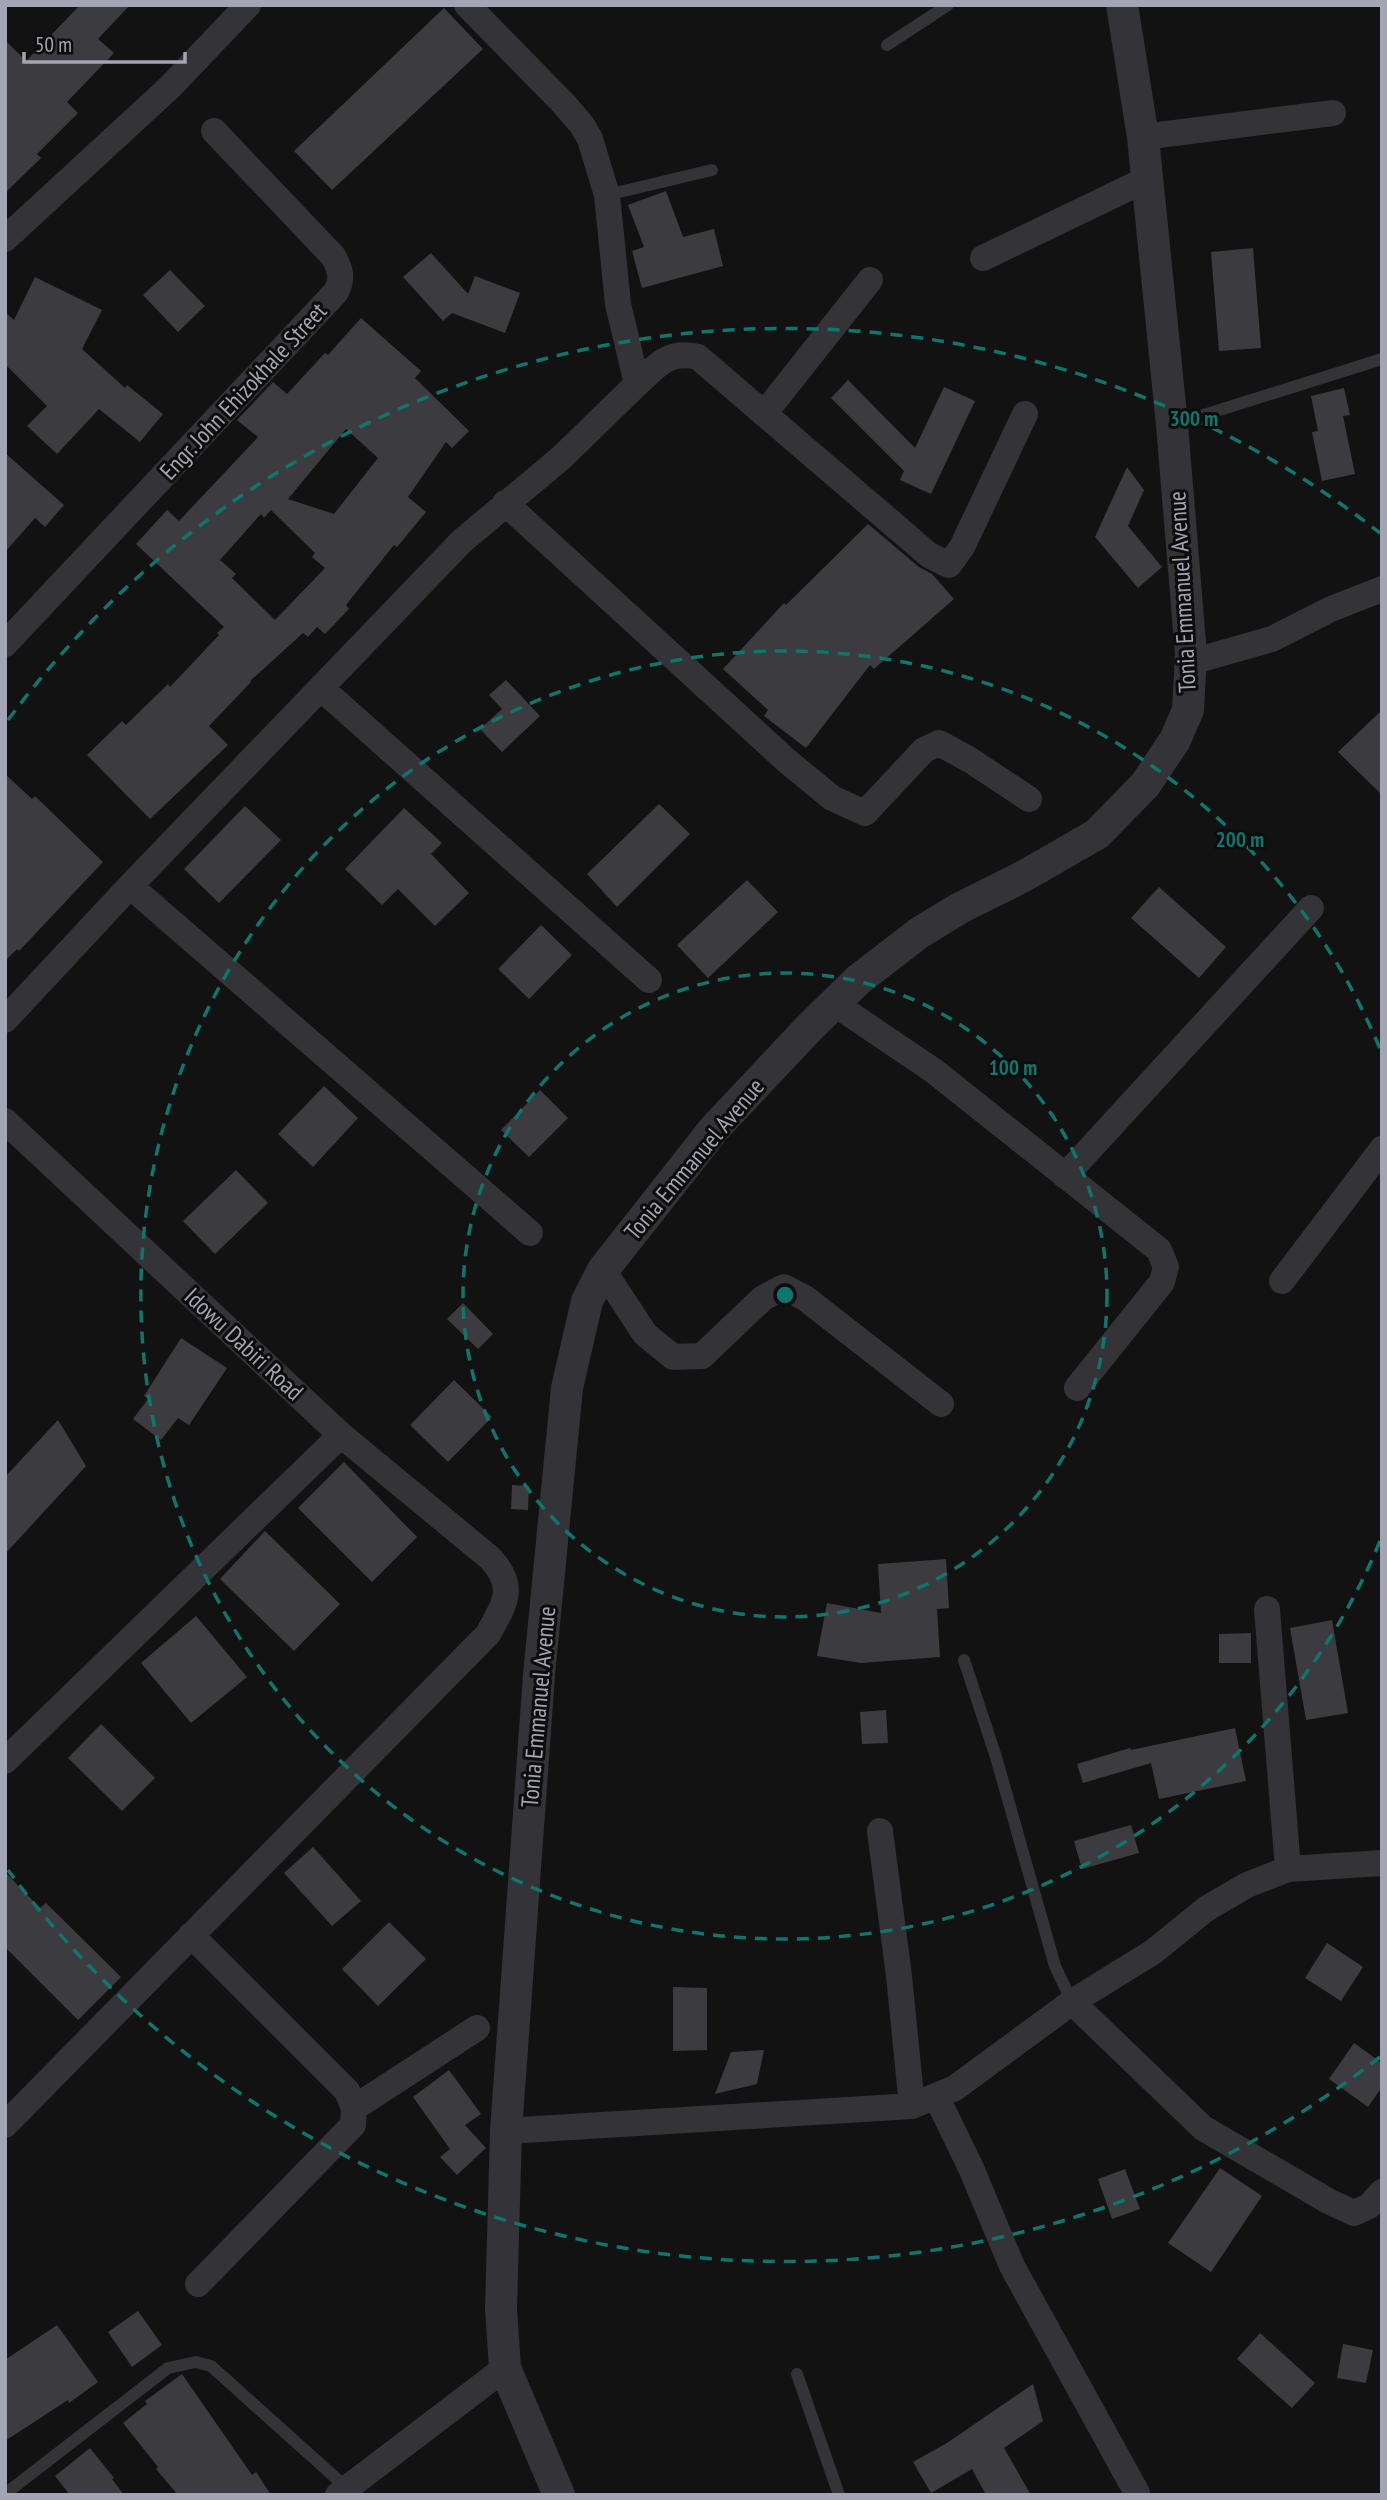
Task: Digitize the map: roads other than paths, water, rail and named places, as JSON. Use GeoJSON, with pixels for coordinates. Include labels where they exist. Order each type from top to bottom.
{"type":"FeatureCollection","features":[{"type":"Feature","properties":{"kind":"street"},"geometry":{"type":"LineString","coordinates":[[467,5],[582,125],[590,139],[607,195],[618,304],[637,384]]}},
{"type":"Feature","properties":{"kind":"street","name":"Tonia Emmanuel Avenue"},"geometry":{"type":"LineString","coordinates":[[559,2495],[505,2368],[501,2309],[506,2131],[539,1675],[567,1388],[587,1301],[603,1270],[714,1129],[858,980],[919,933],[1097,834],[1144,785],[1175,740],[1188,710],[1191,662],[1172,425],[1143,137],[1122,5]]}},
{"type":"Feature","properties":{"kind":"street"},"geometry":{"type":"LineString","coordinates":[[5,239],[170,88],[240,8]]}},
{"type":"Feature","properties":{"kind":"street"},"geometry":{"type":"LineString","coordinates":[[1143,137],[1332,113]]}},
{"type":"Feature","properties":{"kind":"street","name":"Engr. John Ehizokhale Street"},"geometry":{"type":"LineString","coordinates":[[5,644],[336,292],[341,280],[340,268],[333,256],[214,131]]}},
{"type":"Feature","properties":{"kind":"street"},"geometry":{"type":"LineString","coordinates":[[983,258],[1147,179]]}},
{"type":"Feature","properties":{"kind":"street"},"geometry":{"type":"LineString","coordinates":[[764,414],[870,280]]}},
{"type":"Feature","properties":{"kind":"street"},"geometry":{"type":"LineString","coordinates":[[5,1020],[461,541],[562,457],[668,357],[685,354],[698,357],[929,555],[949,565],[962,547],[1024,414]]}},
{"type":"Feature","properties":{"kind":"street"},"geometry":{"type":"LineString","coordinates":[[505,503],[787,761],[832,798],[865,813],[924,750],[939,743],[1029,799]]}},
{"type":"Feature","properties":{"kind":"street"},"geometry":{"type":"LineString","coordinates":[[1191,662],[1272,639],[1331,609],[1382,589]]}},
{"type":"Feature","properties":{"kind":"street"},"geometry":{"type":"LineString","coordinates":[[322,689],[649,980]]}},
{"type":"Feature","properties":{"kind":"street"},"geometry":{"type":"LineString","coordinates":[[130,886],[530,1233]]}},
{"type":"Feature","properties":{"kind":"street"},"geometry":{"type":"LineString","coordinates":[[1065,1176],[1311,908]]}},
{"type":"Feature","properties":{"kind":"street"},"geometry":{"type":"LineString","coordinates":[[835,1004],[934,1071],[1158,1250],[1166,1267],[1162,1282],[1077,1388]]}},
{"type":"Feature","properties":{"kind":"street","name":"Idowu Dabiri Road"},"geometry":{"type":"LineString","coordinates":[[5,1121],[341,1435],[490,1558],[503,1573],[507,1592],[501,1611],[488,1634],[191,1935]]}},
{"type":"Feature","properties":{"kind":"street"},"geometry":{"type":"LineString","coordinates":[[1282,1281],[1382,1149]]}},
{"type":"Feature","properties":{"kind":"street"},"geometry":{"type":"LineString","coordinates":[[603,1270],[645,1334],[673,1357],[702,1356],[763,1298],[784,1287],[805,1298],[941,1404]]}},
{"type":"Feature","properties":{"kind":"street"},"geometry":{"type":"LineString","coordinates":[[5,1761],[341,1435]]}},
{"type":"Feature","properties":{"kind":"street"},"geometry":{"type":"LineString","coordinates":[[1267,1609],[1288,1869]]}},
{"type":"Feature","properties":{"kind":"street"},"geometry":{"type":"LineString","coordinates":[[880,1831],[899,1976],[924,2101],[971,2168],[1012,2266],[1137,2493]]}},
{"type":"Feature","properties":{"kind":"street"},"geometry":{"type":"LineString","coordinates":[[506,2131],[924,2101],[954,2088],[1072,2002],[1153,1952],[1206,1909],[1247,1885],[1288,1869],[1382,1863]]}},
{"type":"Feature","properties":{"kind":"street"},"geometry":{"type":"LineString","coordinates":[[5,2124],[191,1935],[347,2091],[354,2108],[352,2125],[198,2284]]}},
{"type":"Feature","properties":{"kind":"street"},"geometry":{"type":"LineString","coordinates":[[1072,2002],[1203,2128],[1330,2202],[1354,2213],[1368,2206],[1382,2192]]}},
{"type":"Feature","properties":{"kind":"street"},"geometry":{"type":"LineString","coordinates":[[354,2108],[477,2028]]}},
{"type":"Feature","properties":{"kind":"street"},"geometry":{"type":"LineString","coordinates":[[342,2491],[505,2368]]}},
{"type":"Feature","properties":{"kind":"lane"},"geometry":{"type":"LineString","coordinates":[[887,45],[948,5]]}},
{"type":"Feature","properties":{"kind":"lane"},"geometry":{"type":"LineString","coordinates":[[607,195],[712,170]]}},
{"type":"Feature","properties":{"kind":"lane"},"geometry":{"type":"LineString","coordinates":[[1172,425],[1382,359]]}},
{"type":"Feature","properties":{"kind":"lane"},"geometry":{"type":"LineString","coordinates":[[964,1660],[996,1757],[1055,1966],[1072,2002]]}},
{"type":"Feature","properties":{"kind":"lane"},"geometry":{"type":"LineString","coordinates":[[6,2494],[168,2368],[196,2362],[211,2366],[342,2491]]}},
{"type":"Feature","properties":{"kind":"lane"},"geometry":{"type":"LineString","coordinates":[[797,2374],[839,2495]]}}]}
